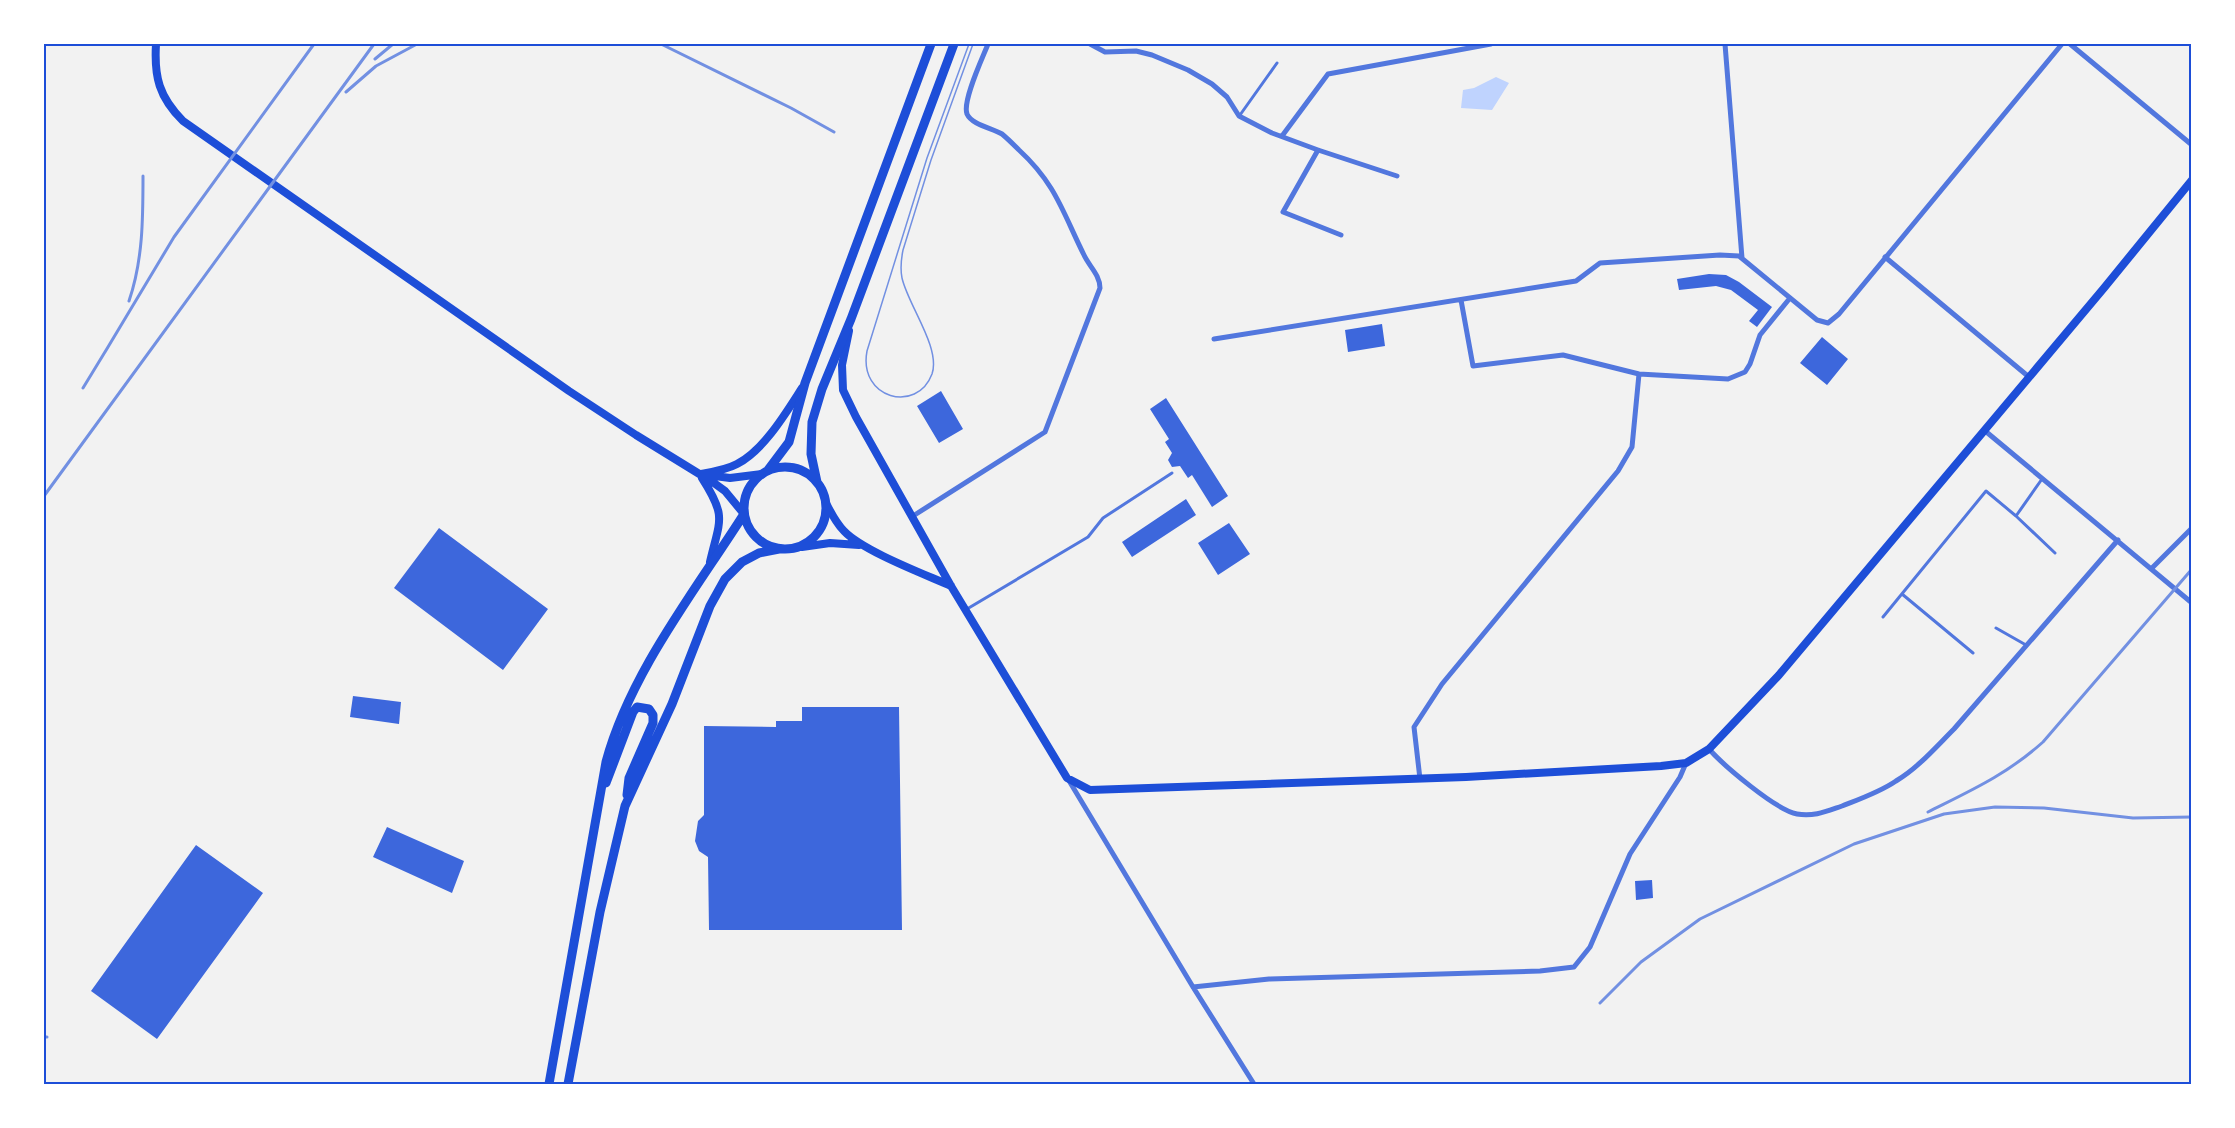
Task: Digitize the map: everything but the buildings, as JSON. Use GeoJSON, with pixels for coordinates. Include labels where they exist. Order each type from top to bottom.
{"type":"FeatureCollection","features":[{"type":"Feature","properties":{"kind":"main road"},"geometry":{"type":"LineString","coordinates":[[156,44],[155,68],[162,95],[183,121],[569,391],[725,491],[744,513],[753,534],[765,544],[779,549]]}},
{"type":"Feature","properties":{"kind":"main road"},"geometry":{"type":"LineString","coordinates":[[549,1084],[610,747],[630,697],[644,670],[744,513],[747,491],[789,442],[805,383],[931,44]]}},
{"type":"Feature","properties":{"kind":"main road"},"geometry":{"type":"LineString","coordinates":[[951,586],[863,545],[845,532],[826,503],[811,453],[812,422],[822,389],[851,319],[954,44]]}},
{"type":"Feature","properties":{"kind":"main road"},"geometry":{"type":"LineString","coordinates":[[851,319],[842,365],[843,390],[951,586],[1067,778],[1090,790],[1420,779],[1686,763],[1709,749],[1779,675],[2192,180]]}},
{"type":"Feature","properties":{"kind":"main road"},"geometry":{"type":"LineString","coordinates":[[700,474],[724,469],[747,457],[766,439],[805,383]]}},
{"type":"Feature","properties":{"kind":"main road"},"geometry":{"type":"LineString","coordinates":[[700,474],[730,478],[784,467],[799,469],[818,482]]}},
{"type":"Feature","properties":{"kind":"main road"},"geometry":{"type":"LineString","coordinates":[[700,474],[716,500],[720,520],[709,569]]}},
{"type":"Feature","properties":{"kind":"main road"},"geometry":{"type":"LineString","coordinates":[[801,547],[814,538],[823,526],[826,503]]}},
{"type":"Feature","properties":{"kind":"main road"},"geometry":{"type":"LineString","coordinates":[[568,1084],[615,843],[626,806],[672,704],[710,606],[725,579],[742,562],[759,553],[830,543],[847,542],[863,545]]}},
{"type":"Feature","properties":{"kind":"main road"},"geometry":{"type":"LineString","coordinates":[[600,796],[633,711],[637,707],[649,709],[653,715],[653,723],[629,778],[626,806]]}},
{"type":"Feature","properties":{"kind":"street"},"geometry":{"type":"LineString","coordinates":[[913,516],[1045,432],[1100,288],[1098,277],[1086,260],[1075,232],[1047,179],[1031,160],[1002,134],[973,120],[966,112],[969,95],[988,44]]}},
{"type":"Feature","properties":{"kind":"street"},"geometry":{"type":"LineString","coordinates":[[1090,44],[1106,52],[1136,51],[1152,55],[1188,69],[1212,84],[1227,97],[1239,116],[1318,150],[1397,176]]}},
{"type":"Feature","properties":{"kind":"street"},"geometry":{"type":"LineString","coordinates":[[1282,136],[1328,74],[1491,44]]}},
{"type":"Feature","properties":{"kind":"street"},"geometry":{"type":"LineString","coordinates":[[1725,44],[1742,258]]}},
{"type":"Feature","properties":{"kind":"street"},"geometry":{"type":"LineString","coordinates":[[1214,339],[1575,281],[1600,263],[1720,255],[1742,258],[1817,320],[1828,323],[1839,314],[2062,44]]}},
{"type":"Feature","properties":{"kind":"street"},"geometry":{"type":"LineString","coordinates":[[2070,44],[2192,145]]}},
{"type":"Feature","properties":{"kind":"street"},"geometry":{"type":"LineString","coordinates":[[1318,150],[1283,212],[1341,235]]}},
{"type":"Feature","properties":{"kind":"street"},"geometry":{"type":"LineString","coordinates":[[1885,257],[2029,377]]}},
{"type":"Feature","properties":{"kind":"street"},"geometry":{"type":"LineString","coordinates":[[1461,300],[1473,366],[1563,355],[1639,374],[1728,379],[1745,372],[1760,335],[1790,298]]}},
{"type":"Feature","properties":{"kind":"street"},"geometry":{"type":"LineString","coordinates":[[1420,779],[1414,727],[1442,684],[1618,471],[1632,447],[1639,374]]}},
{"type":"Feature","properties":{"kind":"street"},"geometry":{"type":"LineString","coordinates":[[1984,430],[2192,603]]}},
{"type":"Feature","properties":{"kind":"street"},"geometry":{"type":"LineString","coordinates":[[2152,568],[2192,528]]}},
{"type":"Feature","properties":{"kind":"street"},"geometry":{"type":"LineString","coordinates":[[1709,749],[1719,760],[1777,805],[1796,814],[1819,814],[1863,798],[1896,781],[1931,753],[2118,540]]}},
{"type":"Feature","properties":{"kind":"street"},"geometry":{"type":"LineString","coordinates":[[1193,987],[1269,979],[1540,971],[1574,967],[1590,947],[1630,854],[1680,777],[1686,763]]}},
{"type":"Feature","properties":{"kind":"street"},"geometry":{"type":"LineString","coordinates":[[1067,778],[1254,1084]]}},
{"type":"Feature","properties":{"kind":"street"},"geometry":{"type":"LineString","coordinates":[[1082,803],[1090,790]]}},
{"type":"Feature","properties":{"kind":"lane"},"geometry":{"type":"LineString","coordinates":[[1239,116],[1277,63]]}},
{"type":"Feature","properties":{"kind":"lane"},"geometry":{"type":"LineString","coordinates":[[966,610],[1088,537],[1103,518],[1172,473]]}},
{"type":"Feature","properties":{"kind":"lane"},"geometry":{"type":"LineString","coordinates":[[2016,516],[2042,479]]}},
{"type":"Feature","properties":{"kind":"lane"},"geometry":{"type":"LineString","coordinates":[[1883,617],[1986,491],[2055,553]]}},
{"type":"Feature","properties":{"kind":"lane"},"geometry":{"type":"LineString","coordinates":[[1902,594],[1973,653]]}},
{"type":"Feature","properties":{"kind":"lane"},"geometry":{"type":"LineString","coordinates":[[1996,628],[2027,645]]}},
{"type":"Feature","properties":{"kind":"water"},"geometry":{"type":"Polygon","coordinates":[[[1496,77],[1509,83],[1492,110],[1461,108],[1463,90],[1474,88],[1496,77]]]}},
{"type":"Feature","properties":{"kind":"tram line"},"geometry":{"type":"LineString","coordinates":[[969,44],[927,158],[867,351],[867,367],[871,380],[880,390],[890,396],[902,397],[914,394],[925,386],[932,374],[934,364],[932,352],[923,326],[905,289],[901,274],[901,261],[931,160],[973,44]]}},
{"type":"Feature","properties":{"kind":"railway"},"geometry":{"type":"LineString","coordinates":[[105,352],[174,237],[314,44]]}},
{"type":"Feature","properties":{"kind":"railway"},"geometry":{"type":"LineString","coordinates":[[44,496],[374,44]]}},
{"type":"Feature","properties":{"kind":"railway"},"geometry":{"type":"LineString","coordinates":[[375,59],[393,44]]}},
{"type":"Feature","properties":{"kind":"railway"},"geometry":{"type":"LineString","coordinates":[[346,92],[376,66],[417,44]]}},
{"type":"Feature","properties":{"kind":"railway"},"geometry":{"type":"LineString","coordinates":[[661,44],[791,108],[834,132]]}},
{"type":"Feature","properties":{"kind":"railway"},"geometry":{"type":"LineString","coordinates":[[129,301],[140,255],[143,176]]}},
{"type":"Feature","properties":{"kind":"railway"},"geometry":{"type":"LineString","coordinates":[[83,388],[108,347]]}},
{"type":"Feature","properties":{"kind":"railway"},"geometry":{"type":"LineString","coordinates":[[1928,812],[2002,773],[2043,742],[2192,569]]}},
{"type":"Feature","properties":{"kind":"railway"},"geometry":{"type":"LineString","coordinates":[[1600,1003],[1641,962],[1700,919],[1854,844],[1944,814],[1995,807],[2044,808],[2133,818],[2192,817]]}}]}
